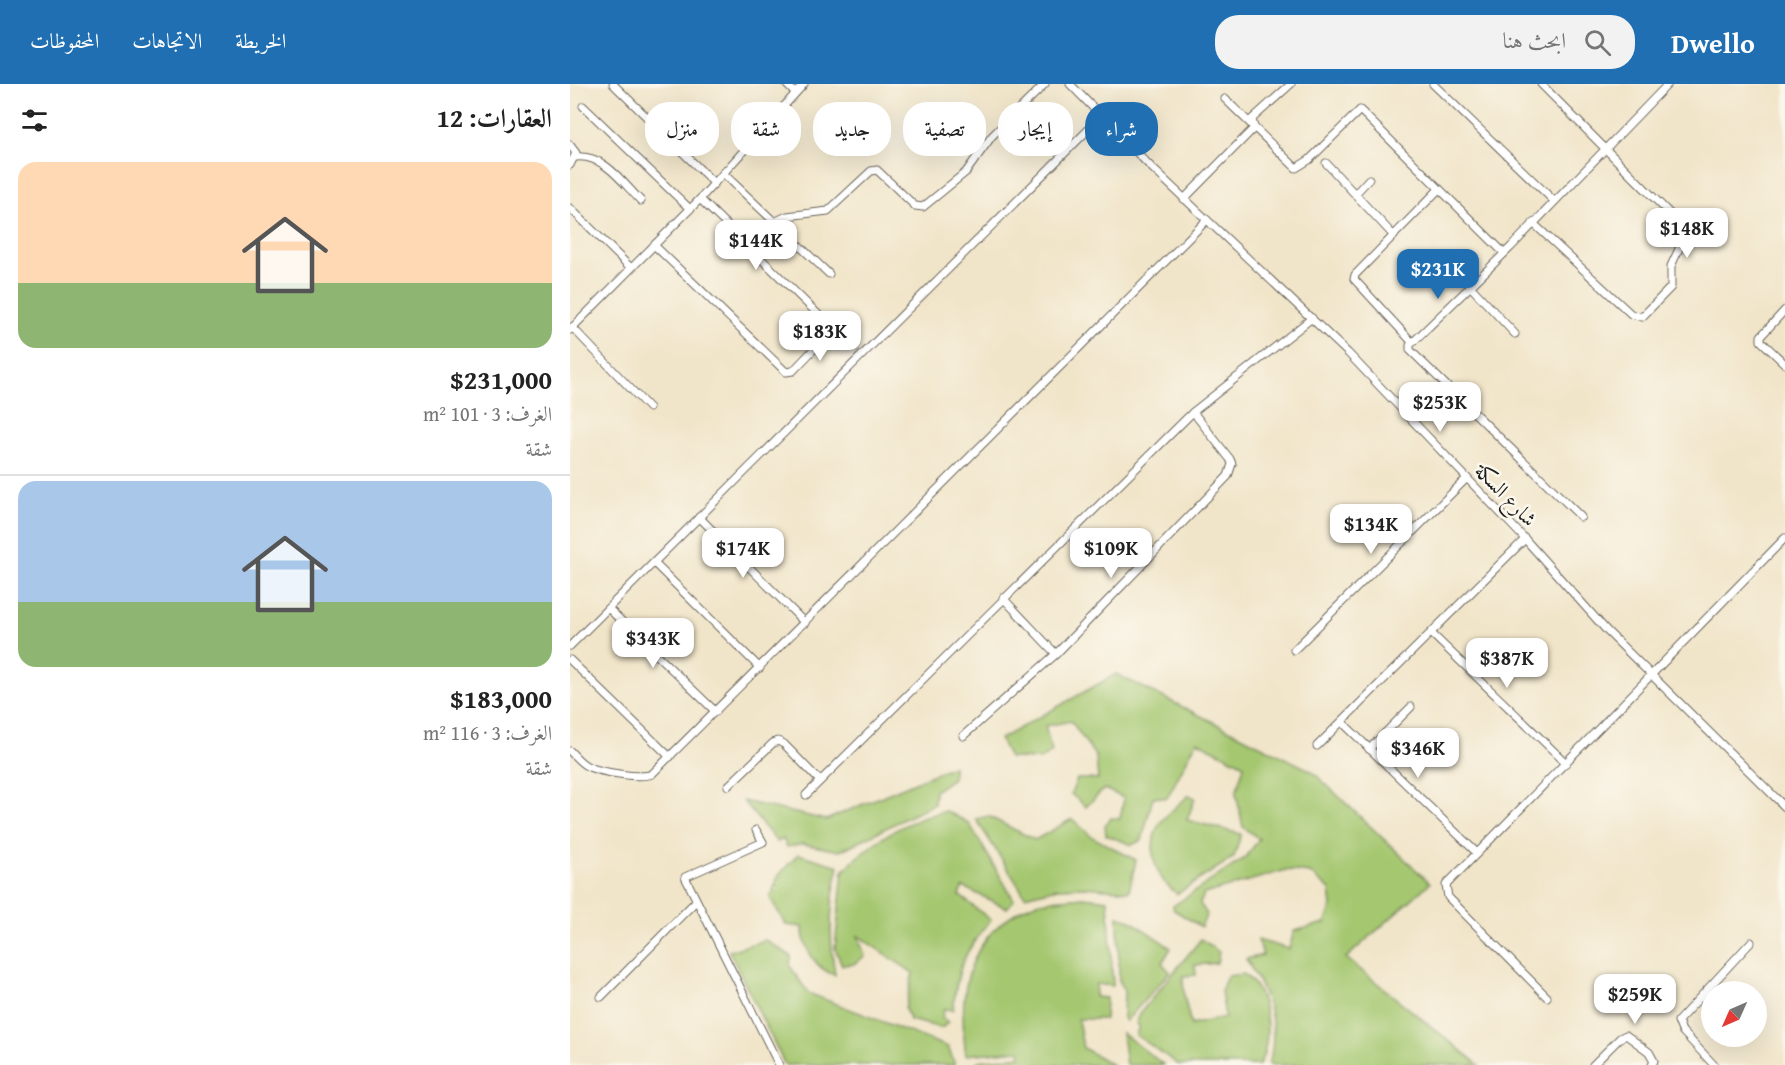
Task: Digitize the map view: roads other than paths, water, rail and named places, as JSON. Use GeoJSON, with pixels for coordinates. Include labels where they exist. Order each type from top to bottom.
{"type":"FeatureCollection","features":[{"type":"Feature","properties":{"kind":"street"},"geometry":{"type":"LineString","coordinates":[[613,84],[714,183]]}},
{"type":"Feature","properties":{"kind":"street"},"geometry":{"type":"LineString","coordinates":[[786,84],[795,93]]}},
{"type":"Feature","properties":{"kind":"street"},"geometry":{"type":"LineString","coordinates":[[649,408],[571,328],[690,209],[804,84]]}},
{"type":"Feature","properties":{"kind":"street"},"geometry":{"type":"LineString","coordinates":[[774,222],[787,216],[828,211],[871,171],[877,170],[915,206],[924,207],[966,172],[992,136],[1045,84]]}},
{"type":"Feature","properties":{"kind":"street","name":"شارع السكة"},"geometry":{"type":"LineString","coordinates":[[1070,84],[1087,102]]}},
{"type":"Feature","properties":{"kind":"street"},"geometry":{"type":"LineString","coordinates":[[1254,128],[1252,119],[1291,84]]}},
{"type":"Feature","properties":{"kind":"street"},"geometry":{"type":"LineString","coordinates":[[1432,84],[1554,201]]}},
{"type":"Feature","properties":{"kind":"street"},"geometry":{"type":"LineString","coordinates":[[1533,223],[1631,315],[1642,317],[1647,314],[1671,287],[1671,266],[1684,238],[1683,231],[1675,218],[1542,84]]}},
{"type":"Feature","properties":{"kind":"street"},"geometry":{"type":"LineString","coordinates":[[1581,517],[1410,350],[1412,342],[1504,253],[1668,84]]}},
{"type":"Feature","properties":{"kind":"street"},"geometry":{"type":"LineString","coordinates":[[1225,99],[1296,168],[1309,160],[1360,110],[1504,253]]}},
{"type":"Feature","properties":{"kind":"street"},"geometry":{"type":"LineString","coordinates":[[583,106],[690,209]]}},
{"type":"Feature","properties":{"kind":"street"},"geometry":{"type":"LineString","coordinates":[[1184,198],[1254,128]]}},
{"type":"Feature","properties":{"kind":"street"},"geometry":{"type":"LineString","coordinates":[[570,646],[1085,133]]}},
{"type":"Feature","properties":{"kind":"street"},"geometry":{"type":"LineString","coordinates":[[570,145],[576,157]]}},
{"type":"Feature","properties":{"kind":"street"},"geometry":{"type":"LineString","coordinates":[[570,165],[576,157],[586,156],[599,160],[641,201]]}},
{"type":"Feature","properties":{"kind":"street","name":"شارع السكة"},"geometry":{"type":"LineString","coordinates":[[1141,156],[1312,318],[1525,539],[1599,622],[1785,807]]}},
{"type":"Feature","properties":{"kind":"street"},"geometry":{"type":"LineString","coordinates":[[1326,164],[1356,193],[1394,236]]}},
{"type":"Feature","properties":{"kind":"street"},"geometry":{"type":"LineString","coordinates":[[723,173],[828,274]]}},
{"type":"Feature","properties":{"kind":"street"},"geometry":{"type":"LineString","coordinates":[[1356,193],[1369,179]]}},
{"type":"Feature","properties":{"kind":"street"},"geometry":{"type":"LineString","coordinates":[[1412,342],[1354,279],[1355,275],[1439,189]]}},
{"type":"Feature","properties":{"kind":"street"},"geometry":{"type":"LineString","coordinates":[[654,245],[786,372],[793,372],[827,338],[832,330],[830,326],[699,199]]}},
{"type":"Feature","properties":{"kind":"street"},"geometry":{"type":"LineString","coordinates":[[570,208],[632,268]]}},
{"type":"Feature","properties":{"kind":"street"},"geometry":{"type":"LineString","coordinates":[[570,752],[587,766],[643,776],[652,774],[1207,220]]}},
{"type":"Feature","properties":{"kind":"street"},"geometry":{"type":"LineString","coordinates":[[1470,286],[1515,334]]}},
{"type":"Feature","properties":{"kind":"street"},"geometry":{"type":"LineString","coordinates":[[1785,310],[1761,336],[1761,341],[1785,364]]}},
{"type":"Feature","properties":{"kind":"street"},"geometry":{"type":"LineString","coordinates":[[806,795],[1193,412],[1233,383],[1312,318]]}},
{"type":"Feature","properties":{"kind":"street"},"geometry":{"type":"LineString","coordinates":[[963,736],[1056,654],[1153,556],[1231,470],[1230,459],[1193,412]]}},
{"type":"Feature","properties":{"kind":"street"},"geometry":{"type":"LineString","coordinates":[[1294,650],[1467,478]]}},
{"type":"Feature","properties":{"kind":"street"},"geometry":{"type":"LineString","coordinates":[[699,518],[805,622]]}},
{"type":"Feature","properties":{"kind":"street"},"geometry":{"type":"LineString","coordinates":[[1547,997],[1448,897],[1446,885],[1653,676],[1785,538]]}},
{"type":"Feature","properties":{"kind":"street"},"geometry":{"type":"LineString","coordinates":[[1317,747],[1525,539]]}},
{"type":"Feature","properties":{"kind":"street"},"geometry":{"type":"LineString","coordinates":[[654,563],[760,668]]}},
{"type":"Feature","properties":{"kind":"street"},"geometry":{"type":"LineString","coordinates":[[1003,598],[1056,654]]}},
{"type":"Feature","properties":{"kind":"street"},"geometry":{"type":"LineString","coordinates":[[608,608],[716,712]]}},
{"type":"Feature","properties":{"kind":"street"},"geometry":{"type":"LineString","coordinates":[[1431,633],[1566,762]]}},
{"type":"Feature","properties":{"kind":"street"},"geometry":{"type":"LineString","coordinates":[[570,660],[670,757]]}},
{"type":"Feature","properties":{"kind":"street"},"geometry":{"type":"LineString","coordinates":[[1369,749],[1411,706]]}},
{"type":"Feature","properties":{"kind":"street"},"geometry":{"type":"LineString","coordinates":[[1342,722],[1477,853]]}},
{"type":"Feature","properties":{"kind":"street"},"geometry":{"type":"LineString","coordinates":[[728,786],[773,742],[778,741],[784,744],[820,781]]}},
{"type":"Feature","properties":{"kind":"street"},"geometry":{"type":"LineString","coordinates":[[756,830],[763,842],[684,877],[695,902],[725,952],[779,1065]]}},
{"type":"Feature","properties":{"kind":"street"},"geometry":{"type":"LineString","coordinates":[[600,998],[695,902]]}},
{"type":"Feature","properties":{"kind":"street"},"geometry":{"type":"LineString","coordinates":[[1714,1065],[1682,1031],[1678,1021],[1751,942]]}},
{"type":"Feature","properties":{"kind":"street"},"geometry":{"type":"LineString","coordinates":[[1593,1065],[1620,1038],[1626,1035],[1649,1052],[1654,1061],[1652,1065]]}}]}
